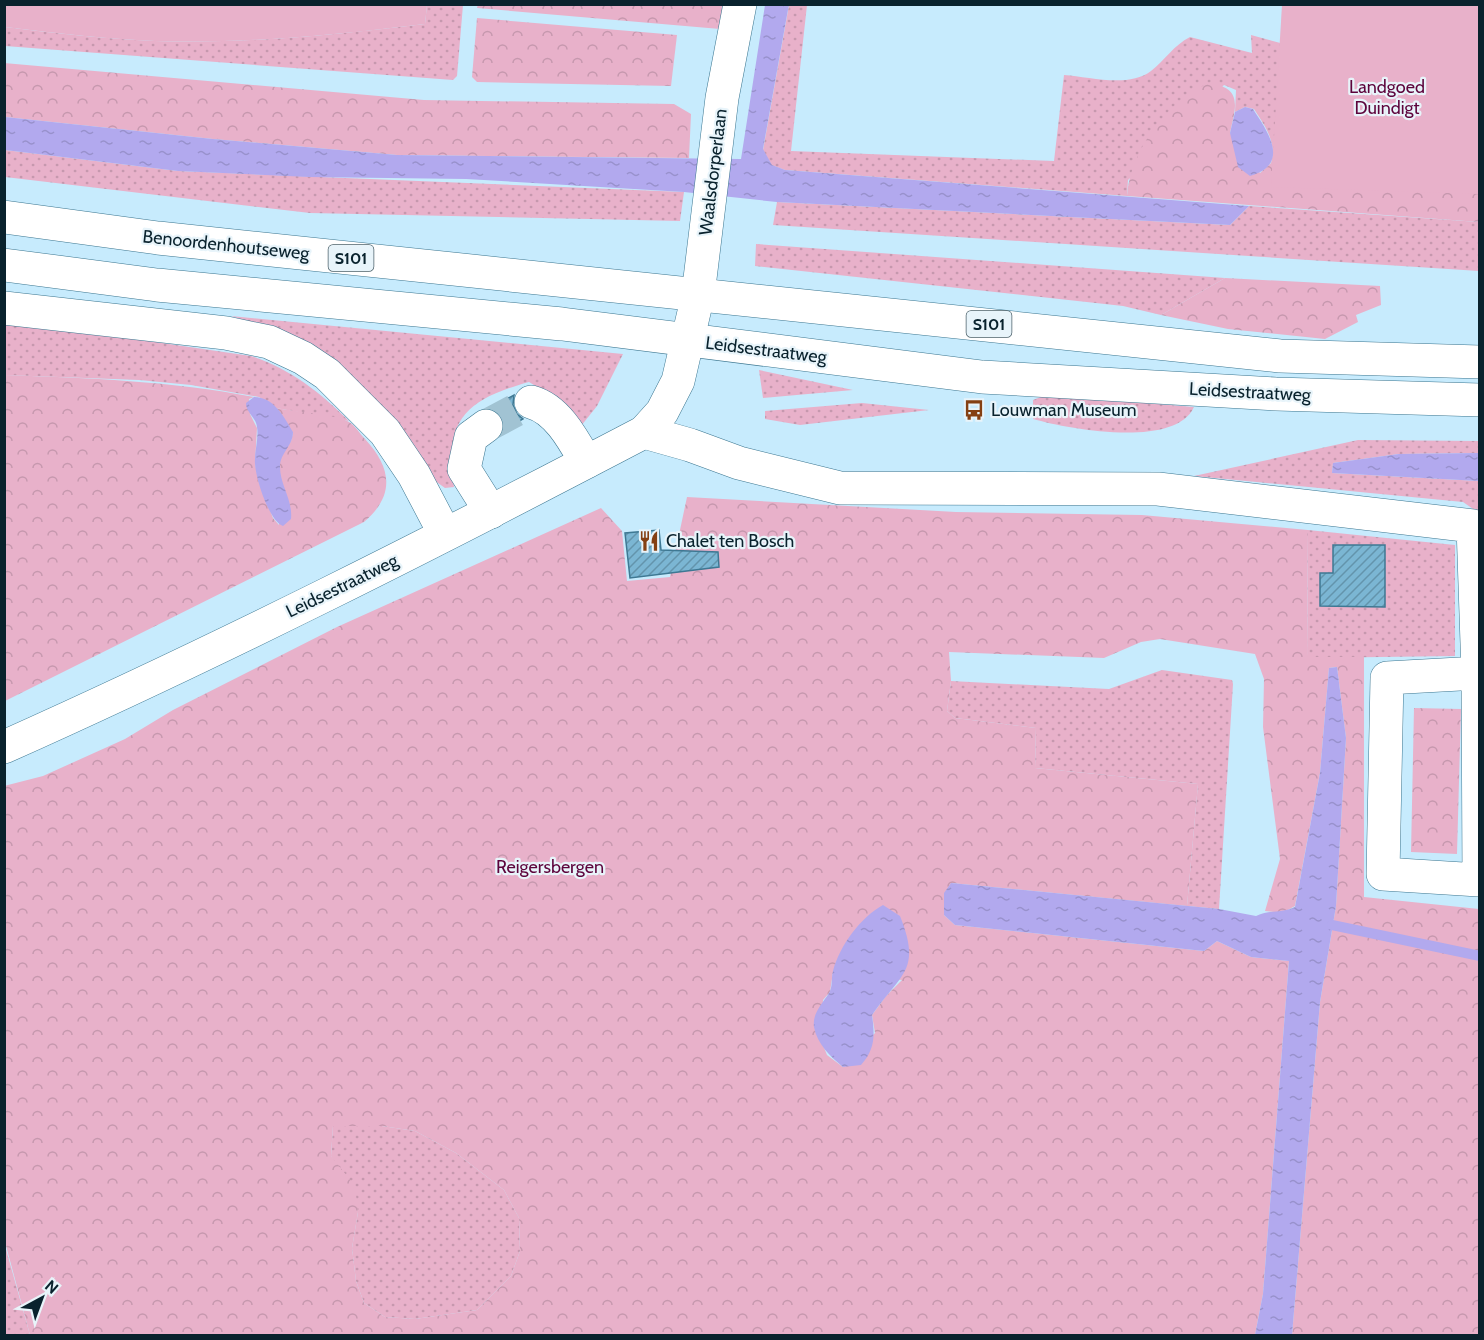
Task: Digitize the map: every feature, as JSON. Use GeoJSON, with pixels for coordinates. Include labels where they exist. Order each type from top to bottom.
{"type":"FeatureCollection","features":[{"type":"Feature","properties":{"kind":"main road","name":"Waalsdorperlaan"},"geometry":{"type":"LineString","coordinates":[[687,340],[698,295],[717,135],[740,4]]}},
{"type":"Feature","properties":{"kind":"main road","name":"Benoordenhoutseweg"},"geometry":{"type":"LineString","coordinates":[[4,217],[169,239],[698,295]]}},
{"type":"Feature","properties":{"kind":"main road"},"geometry":{"type":"LineString","coordinates":[[4,265],[157,285],[562,324],[687,340]]}},
{"type":"Feature","properties":{"kind":"main road","name":"Leidsestraatweg"},"geometry":{"type":"LineString","coordinates":[[698,295],[823,306],[1280,356],[1479,362]]}},
{"type":"Feature","properties":{"kind":"main road"},"geometry":{"type":"LineString","coordinates":[[4,308],[226,333],[269,342],[303,358],[327,374],[385,432],[414,475],[445,534]]}},
{"type":"Feature","properties":{"kind":"main road","name":"Leidsestraatweg"},"geometry":{"type":"LineString","coordinates":[[4,747],[96,706],[491,512],[644,432],[662,412],[678,381],[687,340],[982,376],[1276,394],[1479,400]]}},
{"type":"Feature","properties":{"kind":"main road"},"geometry":{"type":"LineString","coordinates":[[531,402],[544,406],[565,428],[586,462]]}},
{"type":"Feature","properties":{"kind":"main road"},"geometry":{"type":"LineString","coordinates":[[486,426],[471,437],[464,469],[491,512]]}},
{"type":"Feature","properties":{"kind":"main road"},"geometry":{"type":"LineString","coordinates":[[644,432],[690,444],[740,463],[840,488],[1158,489],[1473,526],[1478,596],[1479,880],[1383,874],[1387,678],[1478,673]]}},
{"type":"Feature","properties":{"kind":"green space"},"geometry":{"type":"Polygon","coordinates":[[[5,4],[427,5],[425,24],[290,38],[189,42],[118,39],[5,27],[5,4]]]}},
{"type":"Feature","properties":{"kind":"green space"},"geometry":{"type":"Polygon","coordinates":[[[478,4],[724,5],[720,29],[477,8],[478,4]]]}},
{"type":"Feature","properties":{"kind":"green space"},"geometry":{"type":"Polygon","coordinates":[[[427,5],[463,5],[457,76],[453,80],[5,46],[5,27],[98,37],[189,42],[324,35],[425,24],[427,5]]]}},
{"type":"Feature","properties":{"kind":"green space"},"geometry":{"type":"Polygon","coordinates":[[[789,5],[807,5],[791,151],[1054,161],[1064,75],[1109,80],[1132,79],[1151,71],[1179,44],[1190,37],[1252,53],[1251,35],[1314,52],[1479,172],[1271,163],[1271,141],[1262,122],[1254,109],[1245,107],[1235,112],[1236,90],[1224,85],[1128,180],[1127,196],[785,170],[771,165],[763,150],[789,5]]]}},
{"type":"Feature","properties":{"kind":"green space","name":"Landgoed Duindigt"},"geometry":{"type":"Polygon","coordinates":[[[1282,5],[1479,5],[1479,194],[1271,187],[1282,5]]]}},
{"type":"Feature","properties":{"kind":"green space"},"geometry":{"type":"Polygon","coordinates":[[[477,18],[677,35],[671,86],[477,82],[472,77],[477,18]]]}},
{"type":"Feature","properties":{"kind":"green space"},"geometry":{"type":"Polygon","coordinates":[[[4,63],[424,100],[674,104],[691,114],[689,158],[397,155],[213,139],[5,117],[4,63]]]}},
{"type":"Feature","properties":{"kind":"green space"},"geometry":{"type":"Polygon","coordinates":[[[1209,83],[1220,85],[1232,94],[1235,107],[1230,133],[1260,173],[1271,163],[1479,172],[1479,222],[1127,196],[1135,162],[1153,129],[1179,102],[1209,83]]]}},
{"type":"Feature","properties":{"kind":"green space"},"geometry":{"type":"Polygon","coordinates":[[[5,150],[178,171],[684,192],[680,221],[310,213],[5,177],[5,150]]]}},
{"type":"Feature","properties":{"kind":"green space"},"geometry":{"type":"Polygon","coordinates":[[[777,202],[1230,225],[1249,206],[1479,222],[1479,271],[773,225],[777,202]]]}},
{"type":"Feature","properties":{"kind":"green space"},"geometry":{"type":"Polygon","coordinates":[[[756,244],[1225,278],[1161,315],[1123,306],[755,266],[756,244]]]}},
{"type":"Feature","properties":{"kind":"green space"},"geometry":{"type":"Polygon","coordinates":[[[1225,278],[1380,286],[1381,305],[1356,315],[1358,322],[1325,339],[1228,329],[1161,315],[1225,278]]]}},
{"type":"Feature","properties":{"kind":"green space"},"geometry":{"type":"Polygon","coordinates":[[[231,316],[623,354],[597,406],[581,426],[560,401],[529,382],[507,389],[475,405],[456,429],[452,445],[454,487],[445,488],[431,478],[272,329],[231,316]]]}},
{"type":"Feature","properties":{"kind":"green space"},"geometry":{"type":"Polygon","coordinates":[[[5,320],[251,356],[292,375],[327,400],[349,421],[276,408],[259,397],[191,385],[139,380],[5,375],[5,320]]]}},
{"type":"Feature","properties":{"kind":"green space"},"geometry":{"type":"Polygon","coordinates":[[[759,370],[853,390],[763,398],[759,370]]]}},
{"type":"Feature","properties":{"kind":"green space"},"geometry":{"type":"Polygon","coordinates":[[[5,375],[161,384],[254,397],[249,399],[250,414],[257,428],[255,464],[273,518],[279,525],[280,458],[291,441],[293,433],[276,408],[335,417],[351,423],[374,449],[385,470],[385,491],[381,502],[364,522],[5,701],[5,375]]]}},
{"type":"Feature","properties":{"kind":"green space"},"geometry":{"type":"Polygon","coordinates":[[[1046,395],[1194,407],[1183,420],[1166,428],[1144,432],[1094,431],[1033,419],[1033,400],[1046,395]]]}},
{"type":"Feature","properties":{"kind":"green space"},"geometry":{"type":"Polygon","coordinates":[[[862,403],[929,410],[800,425],[765,419],[765,411],[862,403]]]}},
{"type":"Feature","properties":{"kind":"green space"},"geometry":{"type":"Polygon","coordinates":[[[1358,440],[1479,441],[1479,453],[1399,454],[1333,463],[1332,473],[1479,481],[1479,513],[1463,502],[1194,476],[1358,440]]]}},
{"type":"Feature","properties":{"kind":"green space","name":"Reigersbergen"},"geometry":{"type":"Polygon","coordinates":[[[687,497],[956,512],[1142,515],[1308,530],[1307,657],[1364,657],[1364,897],[1479,909],[1479,1335],[1292,1335],[1320,1002],[1336,906],[1346,738],[1337,667],[1329,668],[1320,773],[1295,906],[1282,913],[1265,911],[1280,859],[1263,727],[1264,679],[1255,654],[1160,639],[1141,642],[1104,658],[949,652],[951,681],[947,711],[955,718],[1036,728],[1035,768],[1198,784],[1187,906],[951,883],[944,915],[955,925],[1204,951],[1217,941],[1251,957],[1289,961],[1263,1294],[1255,1335],[30,1335],[5,1242],[4,786],[43,776],[125,739],[173,710],[337,627],[601,508],[622,531],[627,581],[670,577],[687,497]],[[833,972],[830,992],[823,1000],[821,1040],[827,1055],[843,1067],[875,1033],[872,1015],[902,980],[833,972]],[[333,1126],[331,1156],[355,1186],[358,1212],[352,1248],[356,1281],[364,1303],[385,1317],[415,1319],[477,1310],[511,1276],[520,1251],[519,1218],[504,1190],[456,1153],[415,1131],[382,1126],[333,1126]]]}},
{"type":"Feature","properties":{"kind":"green space"},"geometry":{"type":"Polygon","coordinates":[[[1308,530],[1455,545],[1455,656],[1307,658],[1308,530]]]}},
{"type":"Feature","properties":{"kind":"green space"},"geometry":{"type":"Polygon","coordinates":[[[1162,670],[1232,680],[1233,684],[1219,909],[1187,906],[1198,784],[1035,768],[1036,728],[955,718],[947,711],[951,681],[1109,689],[1162,670]]]}},
{"type":"Feature","properties":{"kind":"green space"},"geometry":{"type":"Polygon","coordinates":[[[1414,708],[1461,709],[1457,854],[1411,852],[1414,708]]]}},
{"type":"Feature","properties":{"kind":"green space"},"geometry":{"type":"Polygon","coordinates":[[[333,1126],[382,1126],[415,1131],[456,1153],[504,1190],[519,1218],[520,1251],[511,1276],[477,1310],[415,1319],[385,1317],[364,1303],[356,1281],[352,1248],[358,1212],[331,1156],[333,1126]]]}},
{"type":"Feature","properties":{"kind":"green space"},"geometry":{"type":"Polygon","coordinates":[[[4,1242],[30,1335],[5,1335],[4,1242]]]}},
{"type":"Feature","properties":{"kind":"water"},"geometry":{"type":"Polygon","coordinates":[[[789,4],[763,149],[772,165],[785,170],[1249,206],[1230,225],[777,202],[684,192],[466,179],[309,177],[178,171],[5,150],[5,117],[213,139],[397,155],[741,159],[765,5],[789,4]]]}},
{"type":"Feature","properties":{"kind":"water"},"geometry":{"type":"Polygon","coordinates":[[[1245,107],[1253,109],[1265,127],[1273,156],[1270,164],[1263,171],[1250,176],[1238,167],[1230,133],[1235,112],[1245,107]]]}},
{"type":"Feature","properties":{"kind":"water"},"geometry":{"type":"Polygon","coordinates":[[[254,397],[273,404],[293,432],[280,467],[291,512],[291,519],[283,526],[278,523],[268,508],[256,471],[257,427],[246,403],[254,397]]]}},
{"type":"Feature","properties":{"kind":"water"},"geometry":{"type":"Polygon","coordinates":[[[1479,453],[1479,481],[1332,473],[1333,463],[1399,454],[1479,453]]]}},
{"type":"Feature","properties":{"kind":"water"},"geometry":{"type":"Polygon","coordinates":[[[1337,667],[1346,738],[1336,906],[1320,1002],[1292,1335],[1255,1335],[1263,1294],[1289,961],[1251,957],[1217,941],[1204,951],[955,925],[944,915],[944,893],[951,883],[1219,909],[1256,916],[1295,907],[1320,773],[1329,668],[1337,667]]]}},
{"type":"Feature","properties":{"kind":"water"},"geometry":{"type":"Polygon","coordinates":[[[883,905],[900,916],[909,949],[908,960],[899,980],[872,1015],[873,1042],[866,1059],[861,1065],[843,1067],[818,1039],[814,1027],[815,1017],[818,1008],[830,991],[836,961],[846,942],[859,924],[883,905]]]}},
{"type":"Feature","properties":{"kind":"building"},"geometry":{"type":"Polygon","coordinates":[[[514,395],[513,405],[517,414],[523,419],[504,430],[501,415],[490,408],[514,395]]]}},
{"type":"Feature","properties":{"kind":"building"},"geometry":{"type":"Polygon","coordinates":[[[659,530],[661,550],[718,552],[719,567],[630,578],[625,533],[659,530]]]}},
{"type":"Feature","properties":{"kind":"building"},"geometry":{"type":"Polygon","coordinates":[[[1333,545],[1385,545],[1385,607],[1320,606],[1320,573],[1333,573],[1333,545]]]}},
{"type":"Feature","properties":{"kind":"waterway"},"geometry":{"type":"LineString","coordinates":[[1332,925],[1480,956]]}},
{"type":"Feature","properties":{"kind":"tunnel"},"geometry":{"type":"LineString","coordinates":[[486,426],[531,402]]}},
{"type":"Feature","properties":{"kind":"place","name":"Louwman Museum"},"geometry":{"type":"Point","coordinates":[974,410]}},
{"type":"Feature","properties":{"kind":"place","name":"Chalet ten Bosch"},"geometry":{"type":"Point","coordinates":[649,541]}}]}
